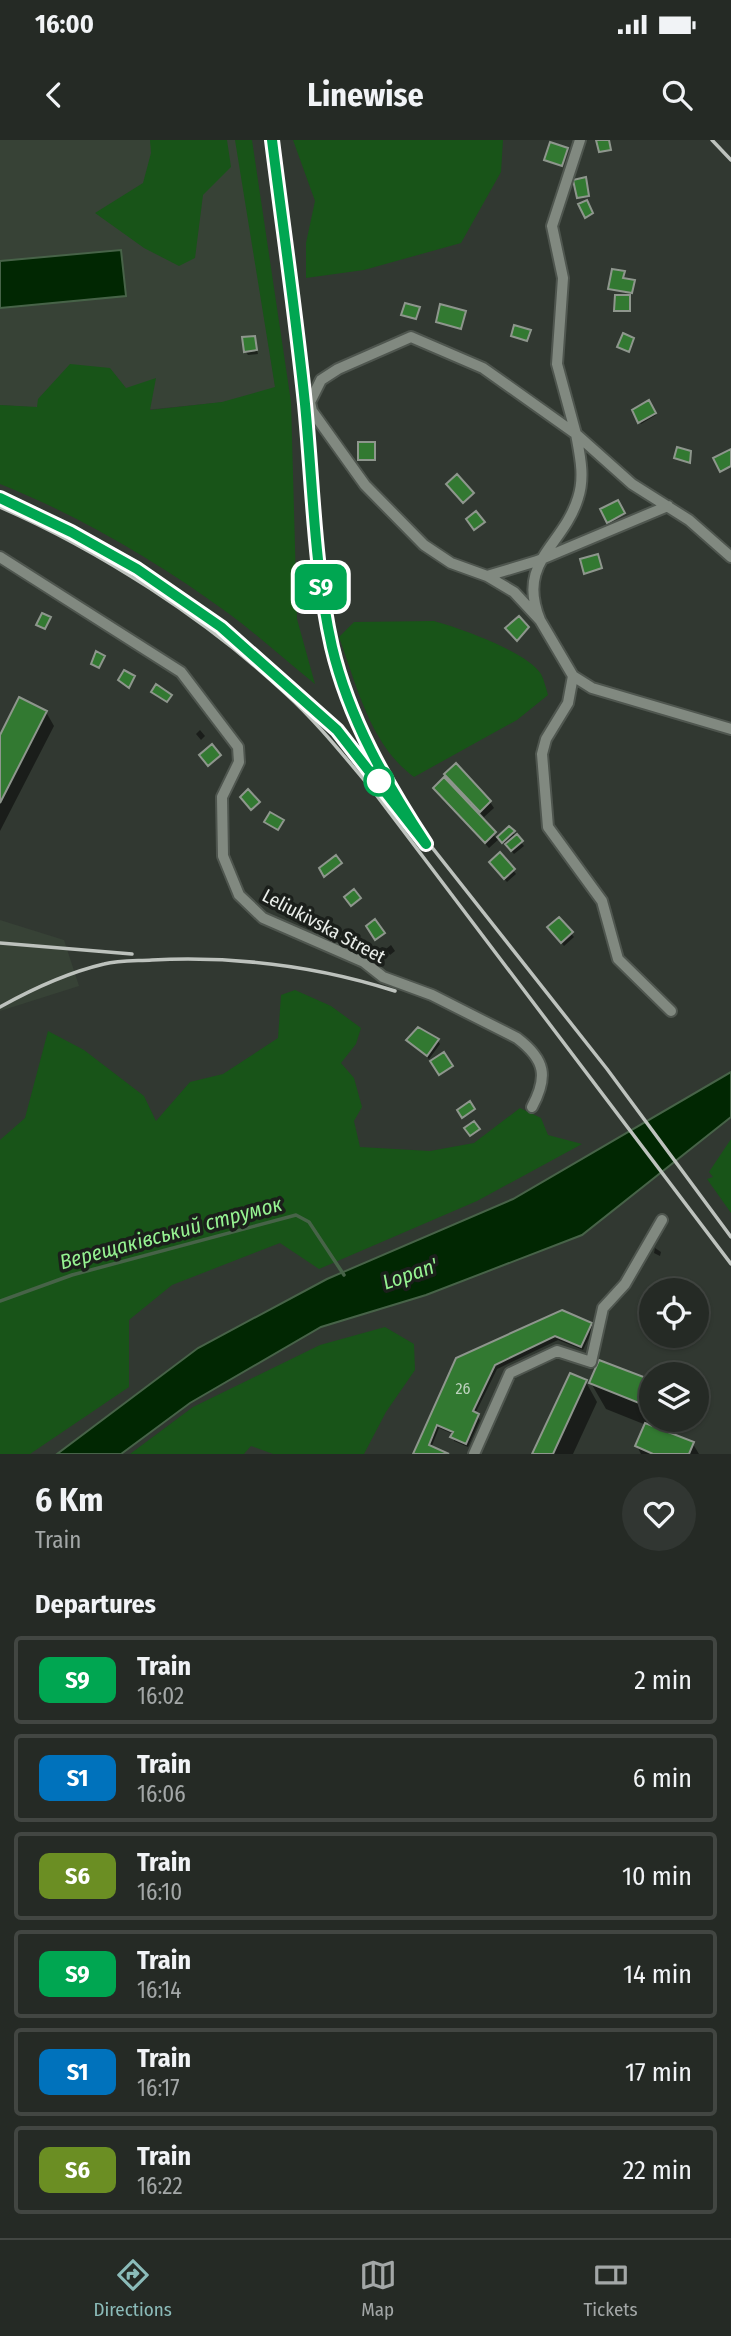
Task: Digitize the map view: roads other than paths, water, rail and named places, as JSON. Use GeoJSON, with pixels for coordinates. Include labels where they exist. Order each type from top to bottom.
{"type":"FeatureCollection","features":[{"type":"Feature","properties":{"kind":"street"},"geometry":{"type":"LineString","coordinates":[[540,620],[533,590],[540,560],[566,524],[578,500],[582,466],[557,364],[563,278],[552,226],[580,140]]}},
{"type":"Feature","properties":{"kind":"street"},"geometry":{"type":"LineString","coordinates":[[731,557],[668,506],[632,484],[576,435],[483,368],[411,337],[338,369],[321,380],[312,394],[312,411],[365,485],[425,545],[451,563],[487,576],[514,592],[540,620],[573,676],[592,688],[731,730]]}},
{"type":"Feature","properties":{"kind":"street"},"geometry":{"type":"LineString","coordinates":[[487,576],[540,560],[668,506]]}},
{"type":"Feature","properties":{"kind":"street","name":"Leliukivska Street"},"geometry":{"type":"LineString","coordinates":[[0,557],[181,672],[238,747],[239,762],[222,797],[223,856],[239,895],[249,908],[263,918],[364,962],[383,977],[432,995],[517,1038],[536,1057],[542,1070],[544,1083],[532,1107]]}},
{"type":"Feature","properties":{"kind":"street"},"geometry":{"type":"LineString","coordinates":[[573,676],[568,703],[546,739],[542,754],[544,811],[548,827],[602,901],[618,959],[671,1011]]}},
{"type":"Feature","properties":{"kind":"street"},"geometry":{"type":"LineString","coordinates":[[474,1454],[510,1373],[557,1351],[591,1362],[603,1308],[625,1284],[662,1220]]}},
{"type":"Feature","properties":{"kind":"water"},"geometry":{"type":"Polygon","coordinates":[[[121,250],[126,296],[0,308],[0,261],[121,250]]]}},
{"type":"Feature","properties":{"kind":"water","name":"Lopan'"},"geometry":{"type":"Polygon","coordinates":[[[731,1072],[731,1117],[582,1235],[426,1295],[321,1327],[190,1403],[121,1454],[57,1454],[198,1348],[327,1279],[513,1199],[731,1072]]]}},
{"type":"Feature","properties":{"kind":"waterway","name":"Верещаківський струмок"},"geometry":{"type":"LineString","coordinates":[[0,1301],[72,1275],[296,1215],[309,1222],[344,1275]]}},
{"type":"Feature","properties":{"kind":"railway"},"geometry":{"type":"LineString","coordinates":[[272,140],[301,370],[318,548],[332,642],[362,733],[385,778]]}},
{"type":"Feature","properties":{"kind":"railway"},"geometry":{"type":"LineString","coordinates":[[712,140],[731,160]]}},
{"type":"Feature","properties":{"kind":"railway"},"geometry":{"type":"LineString","coordinates":[[0,507],[75,544],[150,588],[221,639],[308,715],[371,788],[731,1264]]}},
{"type":"Feature","properties":{"kind":"railway"},"geometry":{"type":"LineString","coordinates":[[106,552],[181,597],[239,642]]}},
{"type":"Feature","properties":{"kind":"railway"},"geometry":{"type":"LineString","coordinates":[[320,714],[393,798],[607,1069],[731,1237]]}},
{"type":"Feature","properties":{"kind":"railway"},"geometry":{"type":"LineString","coordinates":[[0,943],[132,954]]}},
{"type":"Feature","properties":{"kind":"railway"},"geometry":{"type":"LineString","coordinates":[[0,1007],[63,977],[104,964],[128,961],[244,961],[336,975],[395,991]]}},
{"type":"Feature","properties":{"kind":"train","name":"S9"},"geometry":{"type":"LineString","coordinates":[[0,498],[71,532],[137,569],[221,627],[337,730],[393,798],[426,844],[379,767],[352,710],[332,649],[318,576],[305,404],[272,140]]}}]}
